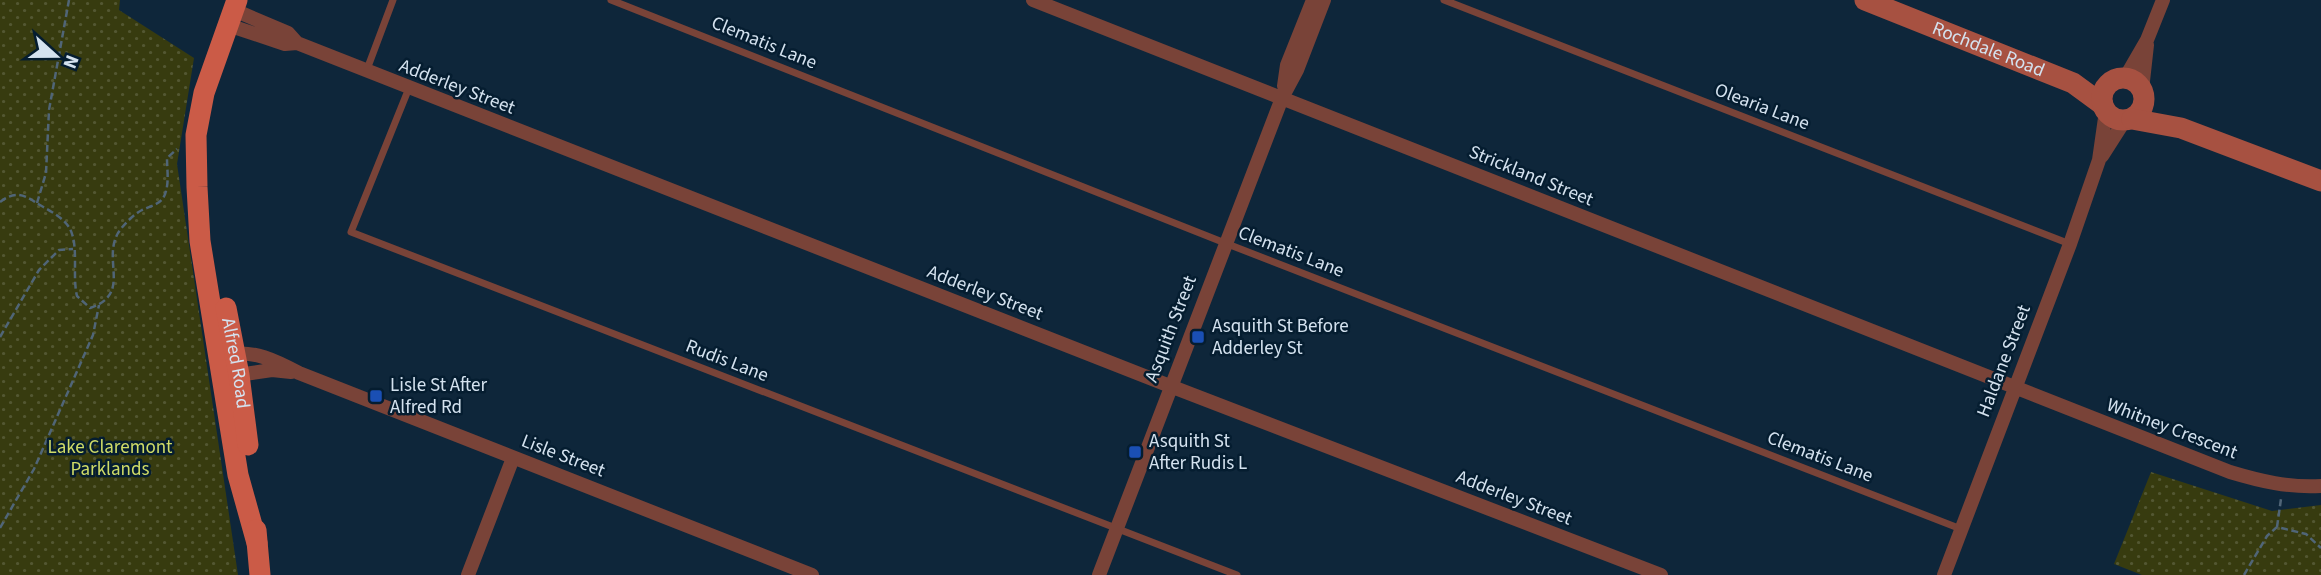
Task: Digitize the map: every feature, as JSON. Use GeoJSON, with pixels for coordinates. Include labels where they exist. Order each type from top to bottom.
{"type":"FeatureCollection","features":[{"type":"Feature","properties":{"kind":"main road","name":"Rochdale Road"},"geometry":{"type":"LineString","coordinates":[[1865,0],[2123,101]]}},
{"type":"Feature","properties":{"kind":"main road","name":"Alfred Road"},"geometry":{"type":"LineString","coordinates":[[233,12],[204,93],[196,135],[197,187],[213,242],[229,365],[252,474],[260,575]]}},
{"type":"Feature","properties":{"kind":"main road"},"geometry":{"type":"LineString","coordinates":[[2123,101],[2181,128],[2321,181]]}},
{"type":"Feature","properties":{"kind":"street","name":"Strickland Street"},"geometry":{"type":"LineString","coordinates":[[1033,0],[2014,388]]}},
{"type":"Feature","properties":{"kind":"street","name":"Asquith Street"},"geometry":{"type":"LineString","coordinates":[[1282,98],[1287,65],[1312,0]]}},
{"type":"Feature","properties":{"kind":"street","name":"Asquith Street"},"geometry":{"type":"LineString","coordinates":[[1099,575],[1225,243],[1282,98],[1297,70],[1325,0]]}},
{"type":"Feature","properties":{"kind":"street","name":"Haldane Street"},"geometry":{"type":"LineString","coordinates":[[1944,575],[2070,244],[2099,160],[2163,0]]}},
{"type":"Feature","properties":{"kind":"street","name":"Adderley Street"},"geometry":{"type":"LineString","coordinates":[[233,12],[285,44],[297,43],[1170,386],[1661,575]]}},
{"type":"Feature","properties":{"kind":"street","name":"Haldane Street"},"geometry":{"type":"LineString","coordinates":[[2099,160],[2123,101]]}},
{"type":"Feature","properties":{"kind":"street","name":"Lisle Street"},"geometry":{"type":"LineString","coordinates":[[229,365],[252,354],[272,359],[299,373],[813,575]]}},
{"type":"Feature","properties":{"kind":"street","name":"Lisle Street"},"geometry":{"type":"LineString","coordinates":[[229,365],[299,373]]}},
{"type":"Feature","properties":{"kind":"street","name":"Whitney Crescent"},"geometry":{"type":"LineString","coordinates":[[2014,388],[2230,472],[2267,483],[2301,487],[2321,486]]}},
{"type":"Feature","properties":{"kind":"street"},"geometry":{"type":"LineString","coordinates":[[468,575],[513,458]]}},
{"type":"Feature","properties":{"kind":"lane"},"geometry":{"type":"LineString","coordinates":[[366,72],[393,0]]}},
{"type":"Feature","properties":{"kind":"lane","name":"Clematis Lane"},"geometry":{"type":"LineString","coordinates":[[611,0],[1225,243],[1961,529]]}},
{"type":"Feature","properties":{"kind":"lane","name":"Olearia Lane"},"geometry":{"type":"LineString","coordinates":[[1444,0],[2070,244]]}},
{"type":"Feature","properties":{"kind":"lane","name":"Rudis Lane"},"geometry":{"type":"LineString","coordinates":[[409,88],[351,232],[1237,575]]}},
{"type":"Feature","properties":{"kind":"path"},"geometry":{"type":"LineString","coordinates":[[37,203],[46,173],[49,110],[69,0]]}},
{"type":"Feature","properties":{"kind":"path"},"geometry":{"type":"LineString","coordinates":[[0,202],[15,194],[26,196],[62,219],[70,229],[77,296],[90,308],[109,299],[112,291],[117,234],[140,211],[162,201],[166,191],[167,158],[174,150],[183,147],[196,149]]}},
{"type":"Feature","properties":{"kind":"path"},"geometry":{"type":"LineString","coordinates":[[0,337],[39,270],[59,250],[73,249]]}},
{"type":"Feature","properties":{"kind":"path"},"geometry":{"type":"LineString","coordinates":[[0,528],[34,469],[93,335],[99,305]]}},
{"type":"Feature","properties":{"kind":"path"},"geometry":{"type":"LineString","coordinates":[[2244,575],[2267,536],[2277,527],[2281,511],[2281,485]]}},
{"type":"Feature","properties":{"kind":"path"},"geometry":{"type":"LineString","coordinates":[[2277,527],[2306,534],[2321,548]]}},
{"type":"Feature","properties":{"kind":"green space","name":"Lake Claremont Parklands"},"geometry":{"type":"Polygon","coordinates":[[[0,0],[120,0],[119,10],[194,58],[177,164],[238,575],[0,575],[0,0]]]}},
{"type":"Feature","properties":{"kind":"green space"},"geometry":{"type":"Polygon","coordinates":[[[2151,472],[2272,511],[2321,505],[2321,575],[2142,575],[2114,564],[2151,472]]]}},
{"type":"Feature","properties":{"kind":"place","name":"Asquith St Before Adderley St"},"geometry":{"type":"Point","coordinates":[1198,337]}},
{"type":"Feature","properties":{"kind":"place","name":"Lisle St After Alfred Rd"},"geometry":{"type":"Point","coordinates":[376,396]}},
{"type":"Feature","properties":{"kind":"place","name":"Asquith St After Rudis L"},"geometry":{"type":"Point","coordinates":[1135,452]}}]}
